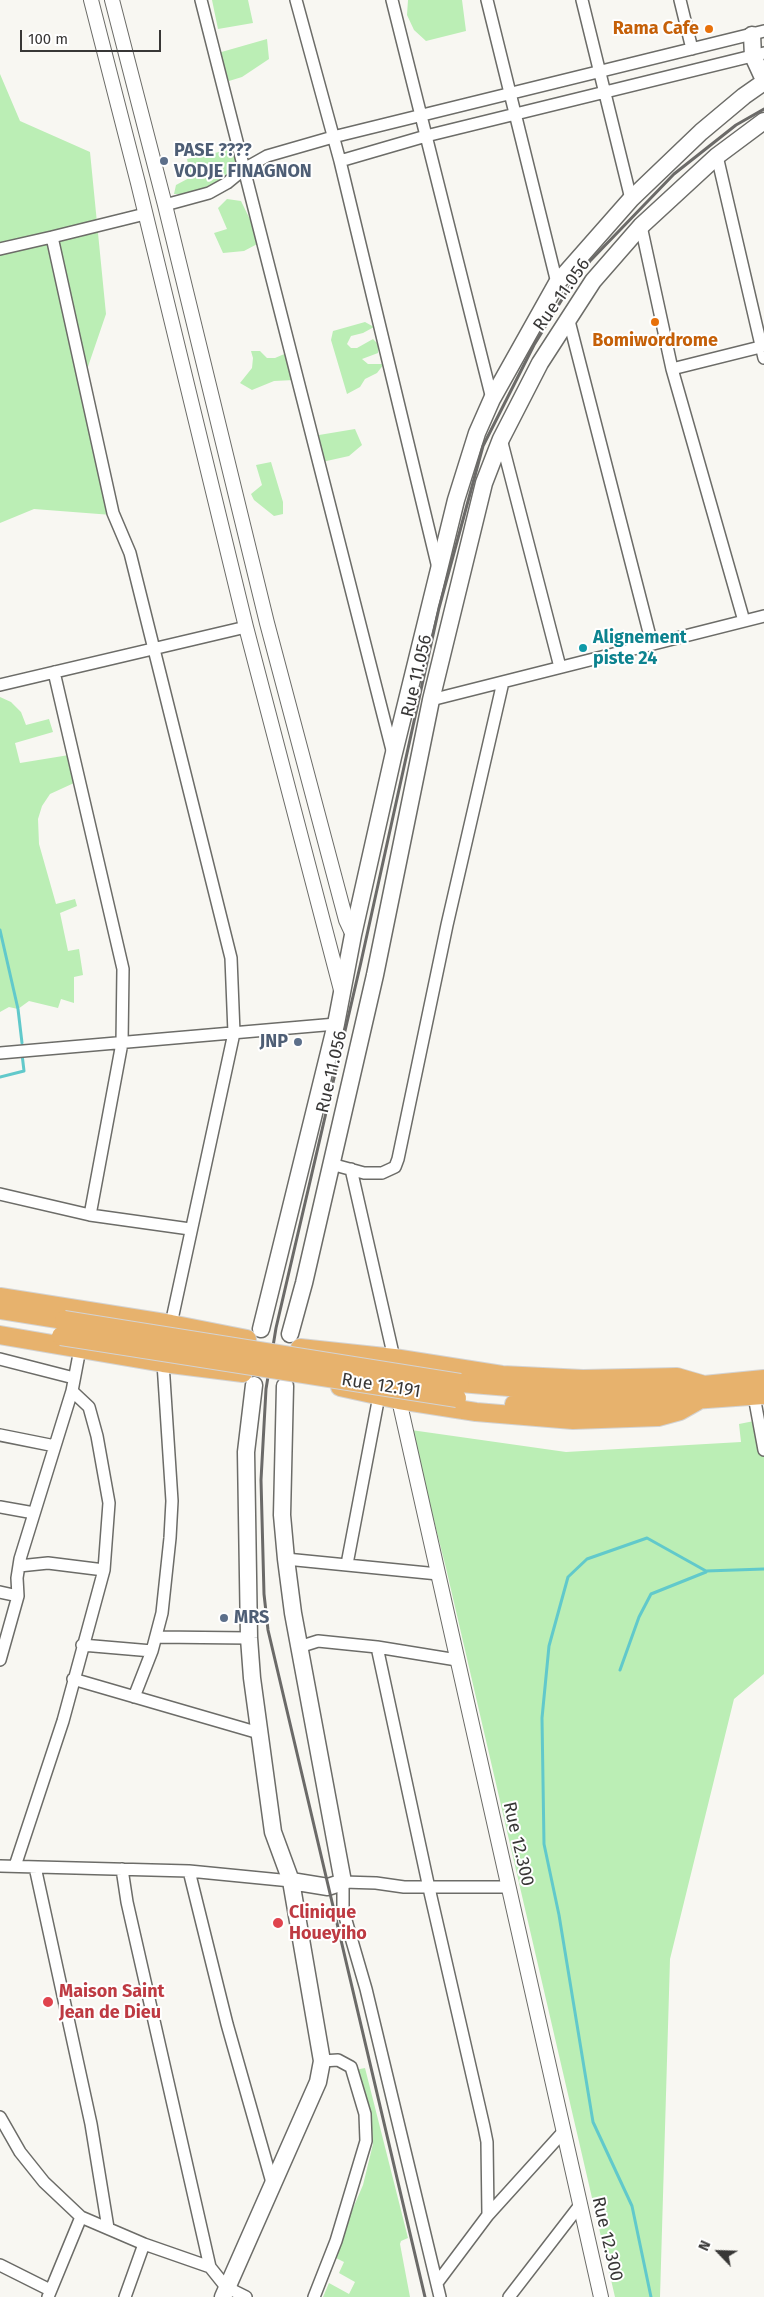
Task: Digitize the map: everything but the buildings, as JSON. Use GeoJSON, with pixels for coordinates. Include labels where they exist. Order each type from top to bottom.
{"type":"FeatureCollection","features":[{"type":"Feature","properties":{"kind":"main road"},"geometry":{"type":"LineString","coordinates":[[225,2292],[318,2082],[322,2061],[290,1881],[273,1832],[259,1733],[249,1638],[246,1452],[249,1379],[240,1356],[254,1334],[336,1024],[353,935],[371,862],[393,757],[465,468],[492,398],[557,283],[631,199],[701,132],[764,81],[759,54],[758,33]]}},
{"type":"Feature","properties":{"kind":"main road","name":"Rue 11.056"},"geometry":{"type":"LineString","coordinates":[[295,1341],[304,1283],[375,975],[431,700],[484,483],[501,439],[540,363],[593,281],[642,226],[716,156],[764,121]]}},
{"type":"Feature","properties":{"kind":"main road"},"geometry":{"type":"LineString","coordinates":[[0,1298],[172,1324],[254,1334],[276,1328],[295,1341],[502,1375],[583,1379],[677,1376],[702,1391],[680,1411],[658,1417],[574,1420],[476,1412],[290,1382],[271,1390],[249,1379],[0,1335]]}},
{"type":"Feature","properties":{"kind":"main road","name":"Rue 12.191"},"geometry":{"type":"LineString","coordinates":[[0,1310],[62,1328]]}},
{"type":"Feature","properties":{"kind":"main road","name":"Rue 12.191"},"geometry":{"type":"LineString","coordinates":[[0,1326],[62,1328],[458,1390],[506,1404],[595,1407],[702,1391],[764,1379]]}},
{"type":"Feature","properties":{"kind":"main road"},"geometry":{"type":"LineString","coordinates":[[290,1881],[328,1887],[343,1882],[299,1647],[286,1559],[282,1515],[290,1382],[302,1363],[295,1341]]}},
{"type":"Feature","properties":{"kind":"main road","name":"Rue 12.191"},"geometry":{"type":"LineString","coordinates":[[702,1391],[759,1395]]}},
{"type":"Feature","properties":{"kind":"street"},"geometry":{"type":"LineString","coordinates":[[90,0],[145,214],[246,627],[342,990]]}},
{"type":"Feature","properties":{"kind":"street"},"geometry":{"type":"LineString","coordinates":[[112,0],[165,205],[267,623],[346,920],[353,935]]}},
{"type":"Feature","properties":{"kind":"street"},"geometry":{"type":"LineString","coordinates":[[201,0],[393,757]]}},
{"type":"Feature","properties":{"kind":"street"},"geometry":{"type":"LineString","coordinates":[[296,0],[340,161],[440,574]]}},
{"type":"Feature","properties":{"kind":"street"},"geometry":{"type":"LineString","coordinates":[[392,0],[492,398]]}},
{"type":"Feature","properties":{"kind":"street"},"geometry":{"type":"LineString","coordinates":[[488,0],[557,283]]}},
{"type":"Feature","properties":{"kind":"street"},"geometry":{"type":"LineString","coordinates":[[582,0],[631,199]]}},
{"type":"Feature","properties":{"kind":"street"},"geometry":{"type":"LineString","coordinates":[[680,0],[692,49]]}},
{"type":"Feature","properties":{"kind":"street"},"geometry":{"type":"LineString","coordinates":[[165,205],[208,193],[227,183],[244,169],[267,156],[420,115],[758,33]]}},
{"type":"Feature","properties":{"kind":"street"},"geometry":{"type":"LineString","coordinates":[[340,161],[426,136],[759,54]]}},
{"type":"Feature","properties":{"kind":"street"},"geometry":{"type":"LineString","coordinates":[[672,369],[763,350],[716,156]]}},
{"type":"Feature","properties":{"kind":"street"},"geometry":{"type":"LineString","coordinates":[[0,249],[145,214]]}},
{"type":"Feature","properties":{"kind":"street"},"geometry":{"type":"LineString","coordinates":[[642,226],[672,369],[744,621]]}},
{"type":"Feature","properties":{"kind":"street"},"geometry":{"type":"LineString","coordinates":[[52,237],[113,513],[130,553],[231,958],[234,1033],[190,1229],[172,1324]]}},
{"type":"Feature","properties":{"kind":"street"},"geometry":{"type":"LineString","coordinates":[[568,317],[652,644]]}},
{"type":"Feature","properties":{"kind":"street"},"geometry":{"type":"LineString","coordinates":[[501,439],[560,668]]}},
{"type":"Feature","properties":{"kind":"street"},"geometry":{"type":"LineString","coordinates":[[431,700],[764,616]]}},
{"type":"Feature","properties":{"kind":"street"},"geometry":{"type":"LineString","coordinates":[[0,685],[246,627]]}},
{"type":"Feature","properties":{"kind":"street"},"geometry":{"type":"LineString","coordinates":[[54,672],[123,968],[122,1043],[90,1215]]}},
{"type":"Feature","properties":{"kind":"street"},"geometry":{"type":"LineString","coordinates":[[331,1164],[364,1173],[382,1173],[396,1167],[447,924],[503,682]]}},
{"type":"Feature","properties":{"kind":"street"},"geometry":{"type":"LineString","coordinates":[[0,1053],[336,1024]]}},
{"type":"Feature","properties":{"kind":"street"},"geometry":{"type":"LineString","coordinates":[[351,1169],[394,1358]]}},
{"type":"Feature","properties":{"kind":"street"},"geometry":{"type":"LineString","coordinates":[[0,1194],[90,1215],[190,1229]]}},
{"type":"Feature","properties":{"kind":"street"},"geometry":{"type":"LineString","coordinates":[[0,1660],[18,1596],[19,1566],[72,1391],[80,1349]]}},
{"type":"Feature","properties":{"kind":"street"},"geometry":{"type":"LineString","coordinates":[[0,1359],[74,1378]]}},
{"type":"Feature","properties":{"kind":"street"},"geometry":{"type":"LineString","coordinates":[[134,1697],[152,1651],[162,1613],[172,1501],[163,1363]]}},
{"type":"Feature","properties":{"kind":"street"},"geometry":{"type":"LineString","coordinates":[[16,1866],[63,1721],[82,1645],[104,1570],[109,1503],[97,1436],[89,1407],[72,1391]]}},
{"type":"Feature","properties":{"kind":"street"},"geometry":{"type":"LineString","coordinates":[[759,1395],[764,1450]]}},
{"type":"Feature","properties":{"kind":"street"},"geometry":{"type":"LineString","coordinates":[[347,1564],[379,1396]]}},
{"type":"Feature","properties":{"kind":"street","name":"Rue 12.300"},"geometry":{"type":"LineString","coordinates":[[398,1400],[601,2297]]}},
{"type":"Feature","properties":{"kind":"street"},"geometry":{"type":"LineString","coordinates":[[0,1435],[55,1446]]}},
{"type":"Feature","properties":{"kind":"street"},"geometry":{"type":"LineString","coordinates":[[0,1507],[34,1513]]}},
{"type":"Feature","properties":{"kind":"street"},"geometry":{"type":"LineString","coordinates":[[286,1559],[438,1574]]}},
{"type":"Feature","properties":{"kind":"street"},"geometry":{"type":"LineString","coordinates":[[19,1566],[48,1563],[104,1570]]}},
{"type":"Feature","properties":{"kind":"street"},"geometry":{"type":"LineString","coordinates":[[0,1592],[18,1596]]}},
{"type":"Feature","properties":{"kind":"street"},"geometry":{"type":"LineString","coordinates":[[156,1637],[249,1638]]}},
{"type":"Feature","properties":{"kind":"street"},"geometry":{"type":"LineString","coordinates":[[299,1647],[318,1642],[377,1647],[457,1660]]}},
{"type":"Feature","properties":{"kind":"street"},"geometry":{"type":"LineString","coordinates":[[82,1645],[152,1651]]}},
{"type":"Feature","properties":{"kind":"street"},"geometry":{"type":"LineString","coordinates":[[377,1647],[429,1888],[487,2142],[488,2215]]}},
{"type":"Feature","properties":{"kind":"street"},"geometry":{"type":"LineString","coordinates":[[73,1679],[259,1733]]}},
{"type":"Feature","properties":{"kind":"street"},"geometry":{"type":"LineString","coordinates":[[0,1866],[190,1872],[290,1881]]}},
{"type":"Feature","properties":{"kind":"street"},"geometry":{"type":"LineString","coordinates":[[35,1867],[91,2124],[108,2228]]}},
{"type":"Feature","properties":{"kind":"street"},"geometry":{"type":"LineString","coordinates":[[122,1869],[127,1902],[210,2267],[225,2292],[246,2297]]}},
{"type":"Feature","properties":{"kind":"street"},"geometry":{"type":"LineString","coordinates":[[190,1872],[227,2024],[273,2187]]}},
{"type":"Feature","properties":{"kind":"street"},"geometry":{"type":"LineString","coordinates":[[440,2297],[366,1989],[343,1910],[343,1882],[429,1888],[509,1887]]}},
{"type":"Feature","properties":{"kind":"street"},"geometry":{"type":"LineString","coordinates":[[314,2297],[336,2240],[366,2141],[365,2114],[351,2067],[338,2060],[322,2061]]}},
{"type":"Feature","properties":{"kind":"street"},"geometry":{"type":"LineString","coordinates":[[0,2117],[20,2152],[44,2182],[81,2217],[144,2244],[210,2267]]}},
{"type":"Feature","properties":{"kind":"street"},"geometry":{"type":"LineString","coordinates":[[437,2283],[488,2215],[564,2131]]}},
{"type":"Feature","properties":{"kind":"street"},"geometry":{"type":"LineString","coordinates":[[513,2295],[580,2205]]}},
{"type":"Feature","properties":{"kind":"street"},"geometry":{"type":"LineString","coordinates":[[0,2266],[49,2293],[81,2217]]}},
{"type":"Feature","properties":{"kind":"street"},"geometry":{"type":"LineString","coordinates":[[125,2297],[144,2244]]}},
{"type":"Feature","properties":{"kind":"green space"},"geometry":{"type":"Polygon","coordinates":[[[212,0],[248,0],[253,23],[218,29],[212,0]]]}},
{"type":"Feature","properties":{"kind":"green space"},"geometry":{"type":"Polygon","coordinates":[[[408,0],[462,0],[466,31],[426,41],[414,30],[407,15],[408,0]]]}},
{"type":"Feature","properties":{"kind":"green space"},"geometry":{"type":"Polygon","coordinates":[[[267,39],[269,59],[242,77],[229,81],[215,61],[218,53],[267,39]]]}},
{"type":"Feature","properties":{"kind":"green space"},"geometry":{"type":"Polygon","coordinates":[[[0,74],[20,121],[90,152],[106,314],[81,387],[112,515],[34,509],[0,523],[0,74]]]}},
{"type":"Feature","properties":{"kind":"green space"},"geometry":{"type":"Polygon","coordinates":[[[233,149],[240,172],[230,181],[192,194],[174,194],[176,185],[191,177],[187,159],[233,149]]]}},
{"type":"Feature","properties":{"kind":"green space"},"geometry":{"type":"Polygon","coordinates":[[[227,199],[241,201],[261,242],[244,251],[223,253],[214,233],[227,229],[218,208],[227,199]]]}},
{"type":"Feature","properties":{"kind":"green space"},"geometry":{"type":"Polygon","coordinates":[[[365,322],[374,327],[363,333],[351,336],[347,344],[351,348],[357,348],[373,339],[378,344],[378,353],[362,359],[368,364],[384,364],[377,373],[365,379],[360,387],[347,394],[331,340],[333,331],[365,322]]]}},
{"type":"Feature","properties":{"kind":"green space"},"geometry":{"type":"Polygon","coordinates":[[[251,351],[260,351],[267,358],[275,358],[289,352],[294,380],[274,381],[252,390],[240,383],[252,368],[253,358],[251,351]]]}},
{"type":"Feature","properties":{"kind":"green space"},"geometry":{"type":"Polygon","coordinates":[[[355,429],[362,445],[349,456],[322,462],[319,435],[355,429]]]}},
{"type":"Feature","properties":{"kind":"green space"},"geometry":{"type":"Polygon","coordinates":[[[271,462],[283,502],[283,514],[274,516],[254,500],[251,494],[262,485],[256,465],[271,462]]]}},
{"type":"Feature","properties":{"kind":"green space"},"geometry":{"type":"Polygon","coordinates":[[[0,697],[11,702],[21,712],[26,725],[49,719],[53,732],[15,743],[20,763],[69,755],[74,783],[50,794],[42,806],[38,819],[39,844],[56,904],[75,899],[77,906],[60,913],[68,951],[79,949],[83,975],[74,977],[74,1003],[61,999],[58,1008],[29,1001],[18,1009],[9,1007],[0,1012],[0,697]]]}},
{"type":"Feature","properties":{"kind":"green space"},"geometry":{"type":"Polygon","coordinates":[[[764,1419],[764,1674],[734,1699],[670,1959],[660,2297],[615,2297],[446,1568],[411,1430],[566,1452],[741,1442],[739,1424],[764,1419]]]}},
{"type":"Feature","properties":{"kind":"green space"},"geometry":{"type":"Polygon","coordinates":[[[365,2068],[408,2238],[401,2241],[400,2244],[410,2297],[323,2297],[329,2283],[349,2294],[355,2282],[339,2273],[344,2262],[336,2258],[341,2245],[338,2243],[363,2185],[373,2144],[364,2097],[355,2070],[365,2068]]]}},
{"type":"Feature","properties":{"kind":"waterway"},"geometry":{"type":"LineString","coordinates":[[0,930],[18,1009],[22,1043]]}},
{"type":"Feature","properties":{"kind":"waterway"},"geometry":{"type":"LineString","coordinates":[[0,1077],[24,1071],[22,1054]]}},
{"type":"Feature","properties":{"kind":"waterway"},"geometry":{"type":"LineString","coordinates":[[651,2297],[632,2206],[593,2122],[559,1915],[544,1844],[542,1718],[549,1646],[568,1577],[587,1559],[647,1538],[706,1571],[764,1569]]}},
{"type":"Feature","properties":{"kind":"waterway"},"geometry":{"type":"LineString","coordinates":[[620,1670],[639,1617],[651,1594],[706,1572]]}},
{"type":"Feature","properties":{"kind":"railway"},"geometry":{"type":"LineString","coordinates":[[425,2297],[268,1630],[264,1594],[261,1480],[266,1389],[276,1328],[361,962],[439,608],[483,446],[534,345],[569,288],[590,261],[674,174],[736,125],[764,109]]}},
{"type":"Feature","properties":{"kind":"place","name":"Rama Cafe"},"geometry":{"type":"Point","coordinates":[709,29]}},
{"type":"Feature","properties":{"kind":"place","name":"PASE ???? VODJE FINAGNON"},"geometry":{"type":"Point","coordinates":[164,161]}},
{"type":"Feature","properties":{"kind":"place","name":"Bomiwordrome"},"geometry":{"type":"Point","coordinates":[655,322]}},
{"type":"Feature","properties":{"kind":"place","name":"Alignement piste 24"},"geometry":{"type":"Point","coordinates":[583,648]}},
{"type":"Feature","properties":{"kind":"place","name":"JNP"},"geometry":{"type":"Point","coordinates":[298,1042]}},
{"type":"Feature","properties":{"kind":"place","name":"MRS"},"geometry":{"type":"Point","coordinates":[224,1618]}},
{"type":"Feature","properties":{"kind":"place","name":"Clinique Houeyiho"},"geometry":{"type":"Point","coordinates":[278,1923]}},
{"type":"Feature","properties":{"kind":"place","name":"Maison Saint Jean de Dieu"},"geometry":{"type":"Point","coordinates":[48,2002]}}]}
